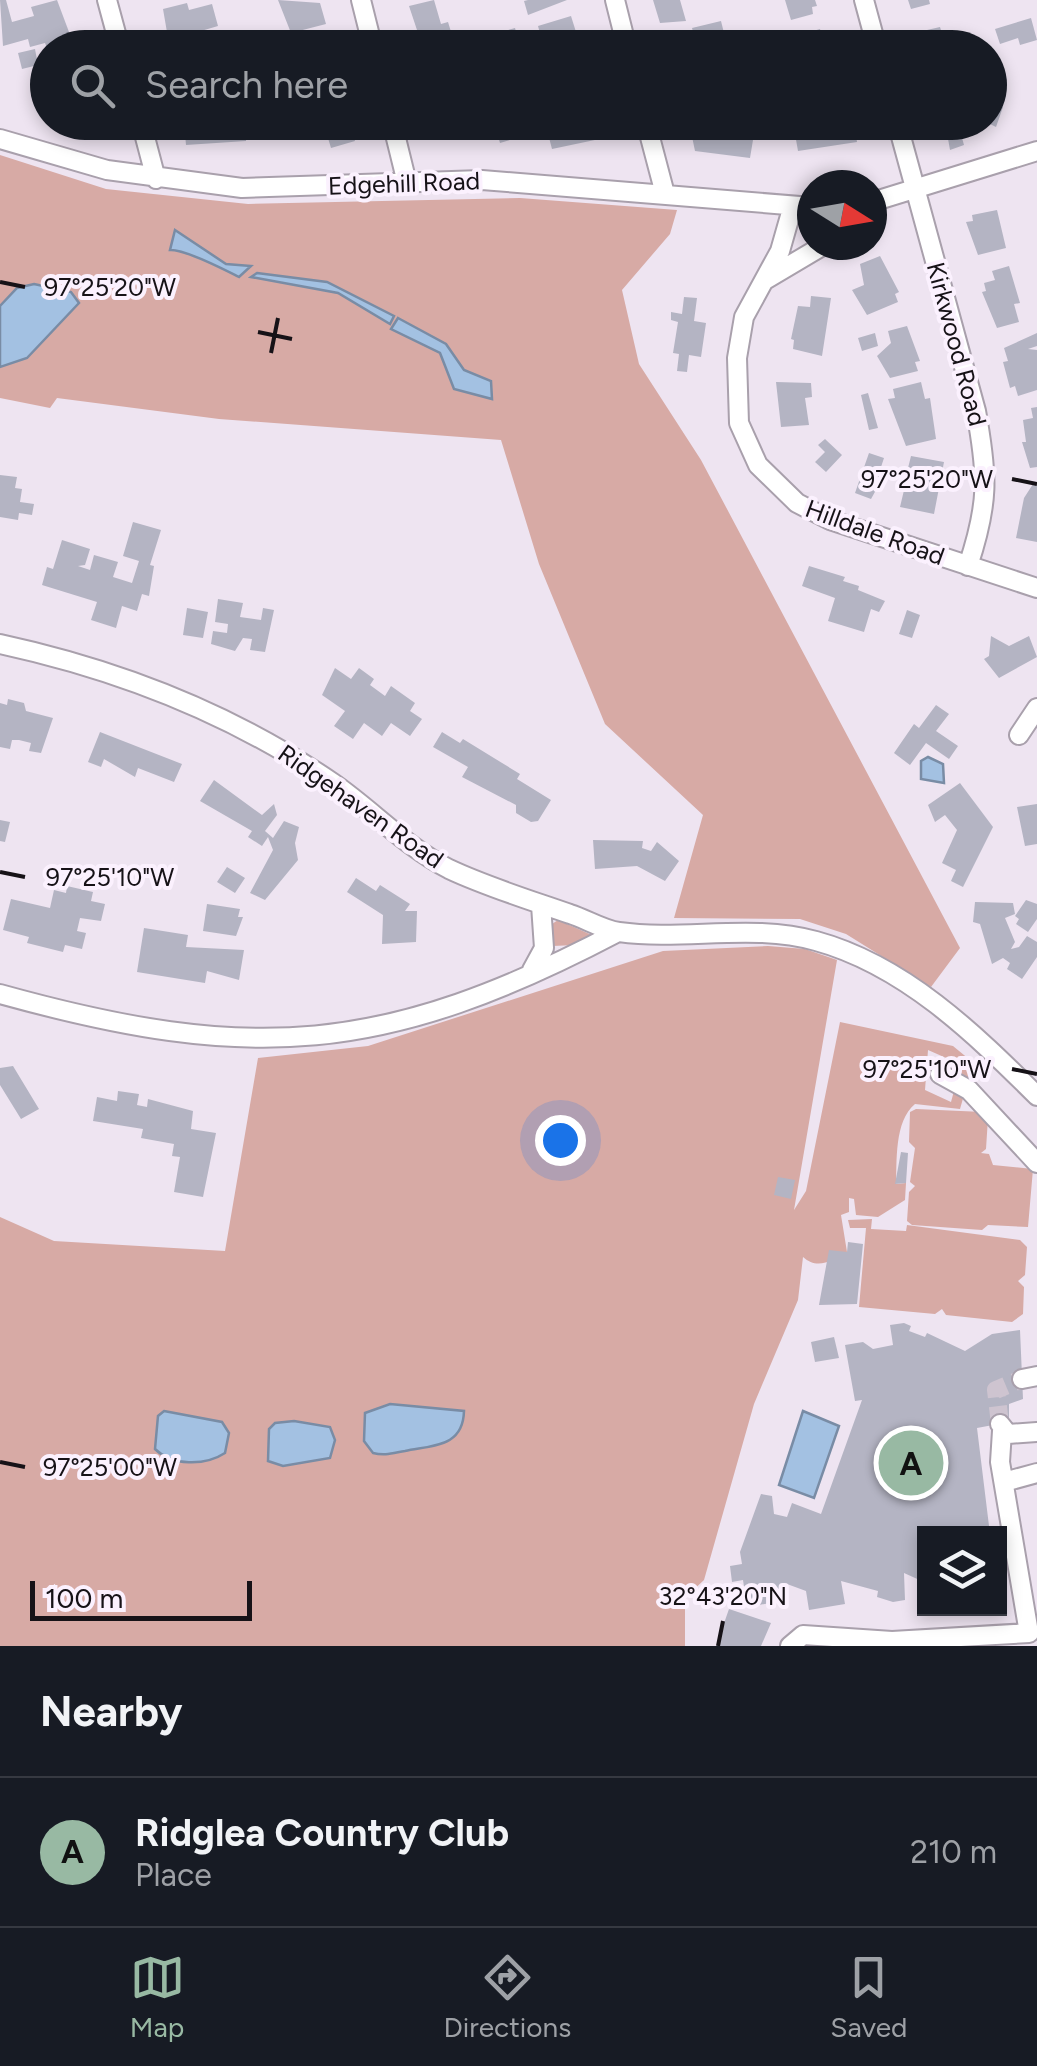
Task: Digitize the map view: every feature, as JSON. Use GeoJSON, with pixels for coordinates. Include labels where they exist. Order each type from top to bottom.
{"type":"FeatureCollection","features":[{"type":"Feature","properties":{"kind":"street"},"geometry":{"type":"LineString","coordinates":[[108,0],[116,30]]}},
{"type":"Feature","properties":{"kind":"street"},"geometry":{"type":"LineString","coordinates":[[360,0],[368,30]]}},
{"type":"Feature","properties":{"kind":"street"},"geometry":{"type":"LineString","coordinates":[[615,0],[622,30]]}},
{"type":"Feature","properties":{"kind":"street"},"geometry":{"type":"LineString","coordinates":[[864,0],[872,30]]}},
{"type":"Feature","properties":{"kind":"street","name":"Edgehill Road"},"geometry":{"type":"LineString","coordinates":[[0,139],[52,157],[156,179],[242,188],[515,181],[797,209]]}},
{"type":"Feature","properties":{"kind":"street"},"geometry":{"type":"LineString","coordinates":[[146,140],[156,179]]}},
{"type":"Feature","properties":{"kind":"street"},"geometry":{"type":"LineString","coordinates":[[397,140],[408,184]]}},
{"type":"Feature","properties":{"kind":"street"},"geometry":{"type":"LineString","coordinates":[[651,140],[665,194]]}},
{"type":"Feature","properties":{"kind":"street","name":"Kirkwood Road"},"geometry":{"type":"LineString","coordinates":[[903,140],[985,458],[987,498],[968,566]]}},
{"type":"Feature","properties":{"kind":"street"},"geometry":{"type":"LineString","coordinates":[[887,200],[1037,150]]}},
{"type":"Feature","properties":{"kind":"street","name":"Hilldale Road"},"geometry":{"type":"LineString","coordinates":[[792,209],[780,251],[744,316],[736,358],[738,423],[758,465],[797,504],[830,520],[1037,588]]}},
{"type":"Feature","properties":{"kind":"street"},"geometry":{"type":"LineString","coordinates":[[765,280],[799,260]]}},
{"type":"Feature","properties":{"kind":"street","name":"Ridgehaven Road"},"geometry":{"type":"LineString","coordinates":[[0,644],[76,660],[172,694],[269,742],[449,868],[541,904],[618,932],[777,934],[863,958],[942,1010],[1037,1096]]}},
{"type":"Feature","properties":{"kind":"street"},"geometry":{"type":"LineString","coordinates":[[1019,735],[1037,708]]}},
{"type":"Feature","properties":{"kind":"street"},"geometry":{"type":"LineString","coordinates":[[528,974],[539,964],[544,948],[541,904]]}},
{"type":"Feature","properties":{"kind":"street"},"geometry":{"type":"LineString","coordinates":[[0,994],[142,1029],[267,1041],[348,1034],[422,1018],[618,932]]}},
{"type":"Feature","properties":{"kind":"street"},"geometry":{"type":"LineString","coordinates":[[940,1074],[969,1090],[1037,1163]]}},
{"type":"Feature","properties":{"kind":"street"},"geometry":{"type":"LineString","coordinates":[[790,1646],[803,1634],[892,1642],[1030,1640],[1032,1611],[1004,1482],[1001,1427],[1016,1435],[1037,1432]]}},
{"type":"Feature","properties":{"kind":"street"},"geometry":{"type":"LineString","coordinates":[[1004,1482],[1037,1473]]}},
{"type":"Feature","properties":{"kind":"shaded area"},"geometry":{"type":"Polygon","coordinates":[[[0,155],[106,189],[248,204],[520,198],[677,210],[670,234],[622,290],[639,364],[701,460],[960,948],[931,987],[846,934],[800,919],[674,918],[703,815],[605,724],[539,564],[501,440],[219,419],[57,398],[50,408],[0,398],[0,155]]]}},
{"type":"Feature","properties":{"kind":"shaded area"},"geometry":{"type":"Polygon","coordinates":[[[558,920],[594,936],[577,945],[552,946],[552,924],[558,920]]]}},
{"type":"Feature","properties":{"kind":"shaded area"},"geometry":{"type":"Polygon","coordinates":[[[768,946],[805,949],[837,960],[794,1210],[806,1191],[840,1022],[953,1046],[981,1069],[972,1083],[955,1076],[953,1061],[928,1050],[925,1090],[951,1102],[954,1091],[964,1095],[960,1109],[915,1104],[903,1121],[898,1142],[896,1184],[906,1183],[905,1200],[878,1217],[856,1215],[854,1199],[849,1198],[849,1212],[841,1215],[847,1252],[819,1264],[803,1257],[798,1300],[754,1404],[704,1580],[685,1598],[685,1646],[0,1646],[0,1217],[54,1241],[225,1251],[258,1058],[368,1046],[663,951],[768,946]]]}},
{"type":"Feature","properties":{"kind":"shaded area"},"geometry":{"type":"Polygon","coordinates":[[[910,1112],[983,1112],[988,1118],[986,1149],[981,1153],[989,1154],[993,1165],[1033,1169],[1028,1227],[988,1225],[982,1230],[912,1225],[907,1221],[909,1192],[915,1186],[910,1182],[915,1148],[909,1142],[910,1112]]]}},
{"type":"Feature","properties":{"kind":"shaded area"},"geometry":{"type":"Polygon","coordinates":[[[872,1219],[871,1229],[906,1231],[907,1225],[1020,1240],[1027,1247],[1025,1275],[1018,1281],[1024,1287],[1023,1314],[1012,1322],[946,1315],[942,1309],[935,1314],[859,1307],[866,1228],[850,1228],[848,1220],[872,1219]]]}},
{"type":"Feature","properties":{"kind":"water"},"geometry":{"type":"Polygon","coordinates":[[[175,230],[226,264],[251,266],[239,277],[194,256],[170,250],[175,230]]]}},
{"type":"Feature","properties":{"kind":"water"},"geometry":{"type":"Polygon","coordinates":[[[257,273],[327,282],[394,316],[390,324],[338,293],[251,277],[257,273]]]}},
{"type":"Feature","properties":{"kind":"water"},"geometry":{"type":"Polygon","coordinates":[[[34,284],[71,292],[79,303],[27,358],[0,367],[0,306],[17,288],[34,284]]]}},
{"type":"Feature","properties":{"kind":"water"},"geometry":{"type":"Polygon","coordinates":[[[398,318],[446,344],[464,370],[491,381],[492,399],[454,389],[440,353],[391,329],[398,318]]]}},
{"type":"Feature","properties":{"kind":"water"},"geometry":{"type":"Polygon","coordinates":[[[928,757],[943,764],[944,783],[921,779],[921,761],[928,757]]]}},
{"type":"Feature","properties":{"kind":"water"},"geometry":{"type":"Polygon","coordinates":[[[390,1404],[464,1411],[462,1423],[453,1438],[445,1442],[389,1454],[373,1453],[364,1441],[365,1413],[390,1404]]]}},
{"type":"Feature","properties":{"kind":"water"},"geometry":{"type":"Polygon","coordinates":[[[164,1411],[222,1422],[229,1433],[225,1453],[189,1462],[162,1455],[155,1449],[158,1416],[164,1411]]]}},
{"type":"Feature","properties":{"kind":"water"},"geometry":{"type":"Polygon","coordinates":[[[803,1411],[839,1426],[814,1498],[779,1485],[803,1411]]]}},
{"type":"Feature","properties":{"kind":"water"},"geometry":{"type":"Polygon","coordinates":[[[294,1421],[330,1427],[335,1440],[330,1458],[283,1466],[268,1461],[269,1429],[275,1423],[294,1421]]]}},
{"type":"Feature","properties":{"kind":"building"},"geometry":{"type":"Polygon","coordinates":[[[0,0],[6,0],[12,22],[34,16],[31,7],[57,0],[68,30],[30,30],[30,47],[28,39],[3,46],[0,0]]]}},
{"type":"Feature","properties":{"kind":"building"},"geometry":{"type":"Polygon","coordinates":[[[278,0],[320,3],[326,24],[290,30],[278,0]]]}},
{"type":"Feature","properties":{"kind":"building"},"geometry":{"type":"Polygon","coordinates":[[[434,0],[441,24],[448,22],[450,30],[417,30],[409,6],[434,0]]]}},
{"type":"Feature","properties":{"kind":"building"},"geometry":{"type":"Polygon","coordinates":[[[528,0],[567,0],[528,15],[524,1],[528,0]]]}},
{"type":"Feature","properties":{"kind":"building"},"geometry":{"type":"Polygon","coordinates":[[[653,0],[680,0],[686,21],[660,23],[653,0]]]}},
{"type":"Feature","properties":{"kind":"building"},"geometry":{"type":"Polygon","coordinates":[[[785,0],[815,0],[817,6],[812,7],[813,14],[791,20],[785,0]]]}},
{"type":"Feature","properties":{"kind":"building"},"geometry":{"type":"Polygon","coordinates":[[[908,0],[929,0],[930,4],[911,9],[908,0]]]}},
{"type":"Feature","properties":{"kind":"building"},"geometry":{"type":"Polygon","coordinates":[[[187,3],[189,10],[212,4],[218,26],[167,30],[163,9],[187,3]]]}},
{"type":"Feature","properties":{"kind":"building"},"geometry":{"type":"Polygon","coordinates":[[[571,16],[575,30],[539,30],[538,26],[571,16]]]}},
{"type":"Feature","properties":{"kind":"building"},"geometry":{"type":"Polygon","coordinates":[[[1031,18],[1037,40],[1020,45],[1018,38],[1007,42],[1007,30],[995,29],[1031,18]]]}},
{"type":"Feature","properties":{"kind":"building"},"geometry":{"type":"Polygon","coordinates":[[[721,21],[723,30],[693,30],[721,21]]]}},
{"type":"Feature","properties":{"kind":"building"},"geometry":{"type":"Polygon","coordinates":[[[30,50],[30,67],[22,69],[18,53],[30,50]]]}},
{"type":"Feature","properties":{"kind":"building"},"geometry":{"type":"Polygon","coordinates":[[[186,140],[246,140],[246,141],[186,145],[186,140]]]}},
{"type":"Feature","properties":{"kind":"building"},"geometry":{"type":"Polygon","coordinates":[[[329,140],[355,140],[355,141],[331,148],[329,140]]]}},
{"type":"Feature","properties":{"kind":"building"},"geometry":{"type":"Polygon","coordinates":[[[550,140],[595,140],[552,149],[550,140]]]}},
{"type":"Feature","properties":{"kind":"building"},"geometry":{"type":"Polygon","coordinates":[[[693,140],[753,140],[750,158],[695,151],[693,140]]]}},
{"type":"Feature","properties":{"kind":"building"},"geometry":{"type":"Polygon","coordinates":[[[796,140],[857,140],[857,142],[798,151],[796,140]]]}},
{"type":"Feature","properties":{"kind":"building"},"geometry":{"type":"Polygon","coordinates":[[[948,140],[963,140],[964,145],[950,150],[948,140]]]}},
{"type":"Feature","properties":{"kind":"building"},"geometry":{"type":"Polygon","coordinates":[[[997,210],[1006,248],[978,255],[966,222],[973,221],[972,215],[997,210]]]}},
{"type":"Feature","properties":{"kind":"building"},"geometry":{"type":"Polygon","coordinates":[[[882,260],[899,292],[895,294],[898,302],[867,315],[852,290],[864,285],[860,264],[882,260]]]}},
{"type":"Feature","properties":{"kind":"building"},"geometry":{"type":"Polygon","coordinates":[[[1009,266],[1020,303],[1014,304],[1019,322],[997,328],[982,292],[986,291],[984,283],[995,280],[992,271],[1009,266]]]}},
{"type":"Feature","properties":{"kind":"building"},"geometry":{"type":"Polygon","coordinates":[[[811,296],[831,298],[822,356],[793,349],[791,339],[798,306],[810,307],[811,296]]]}},
{"type":"Feature","properties":{"kind":"building"},"geometry":{"type":"Polygon","coordinates":[[[684,297],[697,298],[694,321],[706,323],[701,357],[689,355],[687,372],[677,371],[679,354],[673,353],[678,322],[671,320],[671,312],[682,314],[684,297]]]}},
{"type":"Feature","properties":{"kind":"building"},"geometry":{"type":"Polygon","coordinates":[[[907,326],[920,361],[915,362],[918,371],[890,378],[877,356],[891,343],[888,331],[907,326]]]}},
{"type":"Feature","properties":{"kind":"building"},"geometry":{"type":"Polygon","coordinates":[[[875,333],[878,346],[862,351],[858,338],[875,333]]]}},
{"type":"Feature","properties":{"kind":"building"},"geometry":{"type":"Polygon","coordinates":[[[1037,333],[1037,346],[1028,349],[1037,350],[1037,390],[1018,396],[1015,386],[1010,388],[1003,362],[1008,361],[1004,348],[1037,333]]]}},
{"type":"Feature","properties":{"kind":"building"},"geometry":{"type":"Polygon","coordinates":[[[776,382],[811,383],[812,397],[805,398],[809,425],[781,427],[776,382]]]}},
{"type":"Feature","properties":{"kind":"building"},"geometry":{"type":"Polygon","coordinates":[[[921,382],[925,399],[930,398],[936,439],[906,446],[888,399],[895,398],[893,389],[921,382]]]}},
{"type":"Feature","properties":{"kind":"building"},"geometry":{"type":"Polygon","coordinates":[[[868,393],[878,428],[869,430],[861,395],[868,393]]]}},
{"type":"Feature","properties":{"kind":"building"},"geometry":{"type":"Polygon","coordinates":[[[1037,407],[1037,467],[1030,468],[1022,442],[1026,442],[1023,420],[1033,418],[1031,408],[1037,407]]]}},
{"type":"Feature","properties":{"kind":"building"},"geometry":{"type":"Polygon","coordinates":[[[825,439],[842,455],[826,472],[815,462],[825,452],[818,445],[825,439]]]}},
{"type":"Feature","properties":{"kind":"building"},"geometry":{"type":"Polygon","coordinates":[[[869,453],[884,458],[880,470],[886,472],[871,499],[855,493],[869,453]]]}},
{"type":"Feature","properties":{"kind":"building"},"geometry":{"type":"Polygon","coordinates":[[[911,456],[944,462],[934,514],[900,507],[905,486],[917,488],[921,471],[908,468],[911,456]]]}},
{"type":"Feature","properties":{"kind":"building"},"geometry":{"type":"Polygon","coordinates":[[[0,475],[17,477],[15,488],[22,489],[20,502],[34,504],[32,515],[19,513],[18,520],[0,517],[0,475]]]}},
{"type":"Feature","properties":{"kind":"building"},"geometry":{"type":"Polygon","coordinates":[[[1033,484],[1037,485],[1037,542],[1016,538],[1024,498],[1033,484]]]}},
{"type":"Feature","properties":{"kind":"building"},"geometry":{"type":"Polygon","coordinates":[[[133,522],[161,530],[150,565],[154,566],[149,596],[142,594],[137,611],[122,606],[116,628],[91,620],[97,602],[42,585],[47,567],[53,569],[62,540],[90,549],[85,565],[78,566],[90,570],[94,555],[118,562],[113,577],[132,583],[139,561],[123,556],[133,522]]]}},
{"type":"Feature","properties":{"kind":"building"},"geometry":{"type":"Polygon","coordinates":[[[809,566],[845,577],[843,581],[859,586],[858,590],[885,601],[879,612],[871,609],[864,632],[828,621],[835,598],[802,586],[809,566]]]}},
{"type":"Feature","properties":{"kind":"building"},"geometry":{"type":"Polygon","coordinates":[[[218,599],[243,603],[240,617],[261,620],[263,608],[274,610],[265,652],[250,650],[252,639],[243,638],[235,651],[211,644],[213,631],[227,633],[228,624],[215,622],[218,599]]]}},
{"type":"Feature","properties":{"kind":"building"},"geometry":{"type":"Polygon","coordinates":[[[187,608],[208,612],[203,638],[183,635],[187,608]]]}},
{"type":"Feature","properties":{"kind":"building"},"geometry":{"type":"Polygon","coordinates":[[[907,610],[920,615],[912,638],[899,634],[907,610]]]}},
{"type":"Feature","properties":{"kind":"building"},"geometry":{"type":"Polygon","coordinates":[[[991,636],[1009,646],[1029,636],[1037,657],[999,678],[984,659],[989,656],[991,636]]]}},
{"type":"Feature","properties":{"kind":"building"},"geometry":{"type":"Polygon","coordinates":[[[335,668],[351,679],[359,668],[374,679],[370,685],[385,696],[391,686],[415,703],[410,711],[422,719],[410,736],[391,723],[382,736],[364,723],[353,739],[334,726],[345,711],[322,695],[335,668]]]}},
{"type":"Feature","properties":{"kind":"building"},"geometry":{"type":"Polygon","coordinates":[[[8,699],[24,703],[26,711],[53,718],[41,753],[29,751],[31,743],[19,740],[12,740],[10,749],[0,747],[0,703],[7,705],[8,699]]]}},
{"type":"Feature","properties":{"kind":"building"},"geometry":{"type":"Polygon","coordinates":[[[936,705],[949,714],[936,731],[958,746],[949,759],[926,743],[910,765],[894,753],[914,724],[919,728],[936,705]]]}},
{"type":"Feature","properties":{"kind":"building"},"geometry":{"type":"Polygon","coordinates":[[[100,732],[182,764],[174,782],[138,768],[135,777],[104,759],[101,767],[88,762],[100,732]]]}},
{"type":"Feature","properties":{"kind":"building"},"geometry":{"type":"Polygon","coordinates":[[[442,732],[460,743],[463,739],[520,774],[517,779],[551,800],[538,821],[531,822],[516,813],[516,805],[462,777],[468,767],[433,747],[442,732]]]}},
{"type":"Feature","properties":{"kind":"building"},"geometry":{"type":"Polygon","coordinates":[[[214,780],[262,815],[274,804],[277,815],[265,831],[273,838],[284,821],[299,827],[295,843],[298,860],[265,900],[250,893],[273,850],[268,837],[262,846],[248,837],[252,831],[200,801],[214,780]]]}},
{"type":"Feature","properties":{"kind":"building"},"geometry":{"type":"Polygon","coordinates":[[[960,783],[993,827],[963,887],[951,881],[956,870],[942,863],[957,830],[945,815],[935,822],[928,805],[960,783]]]}},
{"type":"Feature","properties":{"kind":"building"},"geometry":{"type":"Polygon","coordinates":[[[1037,804],[1037,844],[1025,846],[1017,807],[1037,804]]]}},
{"type":"Feature","properties":{"kind":"building"},"geometry":{"type":"Polygon","coordinates":[[[0,820],[10,822],[5,842],[0,841],[0,820]]]}},
{"type":"Feature","properties":{"kind":"building"},"geometry":{"type":"Polygon","coordinates":[[[593,840],[643,841],[642,848],[651,851],[657,842],[679,861],[665,881],[637,866],[595,869],[593,840]]]}},
{"type":"Feature","properties":{"kind":"building"},"geometry":{"type":"Polygon","coordinates":[[[227,867],[245,878],[235,893],[217,882],[227,867]]]}},
{"type":"Feature","properties":{"kind":"building"},"geometry":{"type":"Polygon","coordinates":[[[356,878],[376,891],[380,885],[410,904],[405,911],[417,911],[416,942],[382,944],[383,915],[347,892],[356,878]]]}},
{"type":"Feature","properties":{"kind":"building"},"geometry":{"type":"Polygon","coordinates":[[[67,886],[93,892],[91,901],[105,904],[101,921],[80,918],[77,931],[86,933],[82,949],[65,945],[63,952],[27,943],[29,937],[3,930],[11,899],[50,908],[54,890],[66,893],[67,886]]]}},
{"type":"Feature","properties":{"kind":"building"},"geometry":{"type":"Polygon","coordinates":[[[1026,900],[1037,904],[1037,919],[1028,932],[1016,924],[1019,919],[1015,916],[1026,900]]]}},
{"type":"Feature","properties":{"kind":"building"},"geometry":{"type":"Polygon","coordinates":[[[975,902],[1013,903],[1015,914],[1005,918],[1015,942],[1011,949],[1019,947],[1027,936],[1037,942],[1037,957],[1022,979],[1007,969],[1010,963],[1003,958],[992,964],[980,924],[973,922],[975,902]]]}},
{"type":"Feature","properties":{"kind":"building"},"geometry":{"type":"Polygon","coordinates":[[[207,904],[240,909],[238,917],[243,917],[236,936],[203,931],[207,904]]]}},
{"type":"Feature","properties":{"kind":"building"},"geometry":{"type":"Polygon","coordinates":[[[144,928],[188,935],[186,947],[244,950],[239,980],[207,971],[205,983],[137,972],[144,928]]]}},
{"type":"Feature","properties":{"kind":"building"},"geometry":{"type":"Polygon","coordinates":[[[13,1066],[39,1109],[21,1119],[0,1085],[0,1068],[13,1066]]]}},
{"type":"Feature","properties":{"kind":"building"},"geometry":{"type":"Polygon","coordinates":[[[118,1091],[139,1094],[137,1105],[147,1107],[148,1099],[193,1111],[191,1129],[216,1133],[203,1197],[174,1192],[180,1157],[172,1156],[174,1144],[141,1138],[143,1129],[93,1121],[97,1097],[117,1101],[118,1091]]]}},
{"type":"Feature","properties":{"kind":"building"},"geometry":{"type":"Polygon","coordinates":[[[901,1152],[908,1153],[906,1183],[895,1184],[901,1152]]]}},
{"type":"Feature","properties":{"kind":"building"},"geometry":{"type":"Polygon","coordinates":[[[778,1177],[795,1180],[791,1199],[774,1195],[778,1177]]]}},
{"type":"Feature","properties":{"kind":"building"},"geometry":{"type":"Polygon","coordinates":[[[848,1242],[863,1244],[857,1304],[819,1305],[829,1250],[847,1252],[848,1242]]]}},
{"type":"Feature","properties":{"kind":"building"},"geometry":{"type":"Polygon","coordinates":[[[904,1323],[911,1326],[909,1331],[925,1337],[927,1333],[965,1351],[992,1334],[1020,1330],[1023,1399],[1009,1404],[1009,1422],[977,1428],[989,1526],[917,1526],[917,1579],[904,1573],[905,1600],[893,1602],[877,1597],[878,1591],[841,1581],[845,1604],[809,1610],[806,1591],[787,1584],[781,1601],[759,1605],[746,1600],[743,1580],[732,1582],[730,1566],[742,1564],[740,1552],[761,1494],[772,1496],[774,1514],[787,1517],[792,1503],[821,1514],[862,1400],[855,1401],[845,1345],[863,1342],[873,1349],[893,1345],[890,1325],[904,1323]]]}},
{"type":"Feature","properties":{"kind":"building"},"geometry":{"type":"Polygon","coordinates":[[[834,1337],[839,1358],[815,1362],[811,1342],[834,1337]]]}},
{"type":"Feature","properties":{"kind":"building"},"geometry":{"type":"Polygon","coordinates":[[[729,1609],[771,1623],[761,1646],[716,1646],[729,1609]]]}},
{"type":"Feature","properties":{"kind":"tunnel"},"geometry":{"type":"LineString","coordinates":[[1000,1424],[996,1390],[1022,1379]]}},
{"type":"Feature","properties":{"kind":"place","name":"Ridglea Country Club"},"geometry":{"type":"Point","coordinates":[911,1463]}}]}
